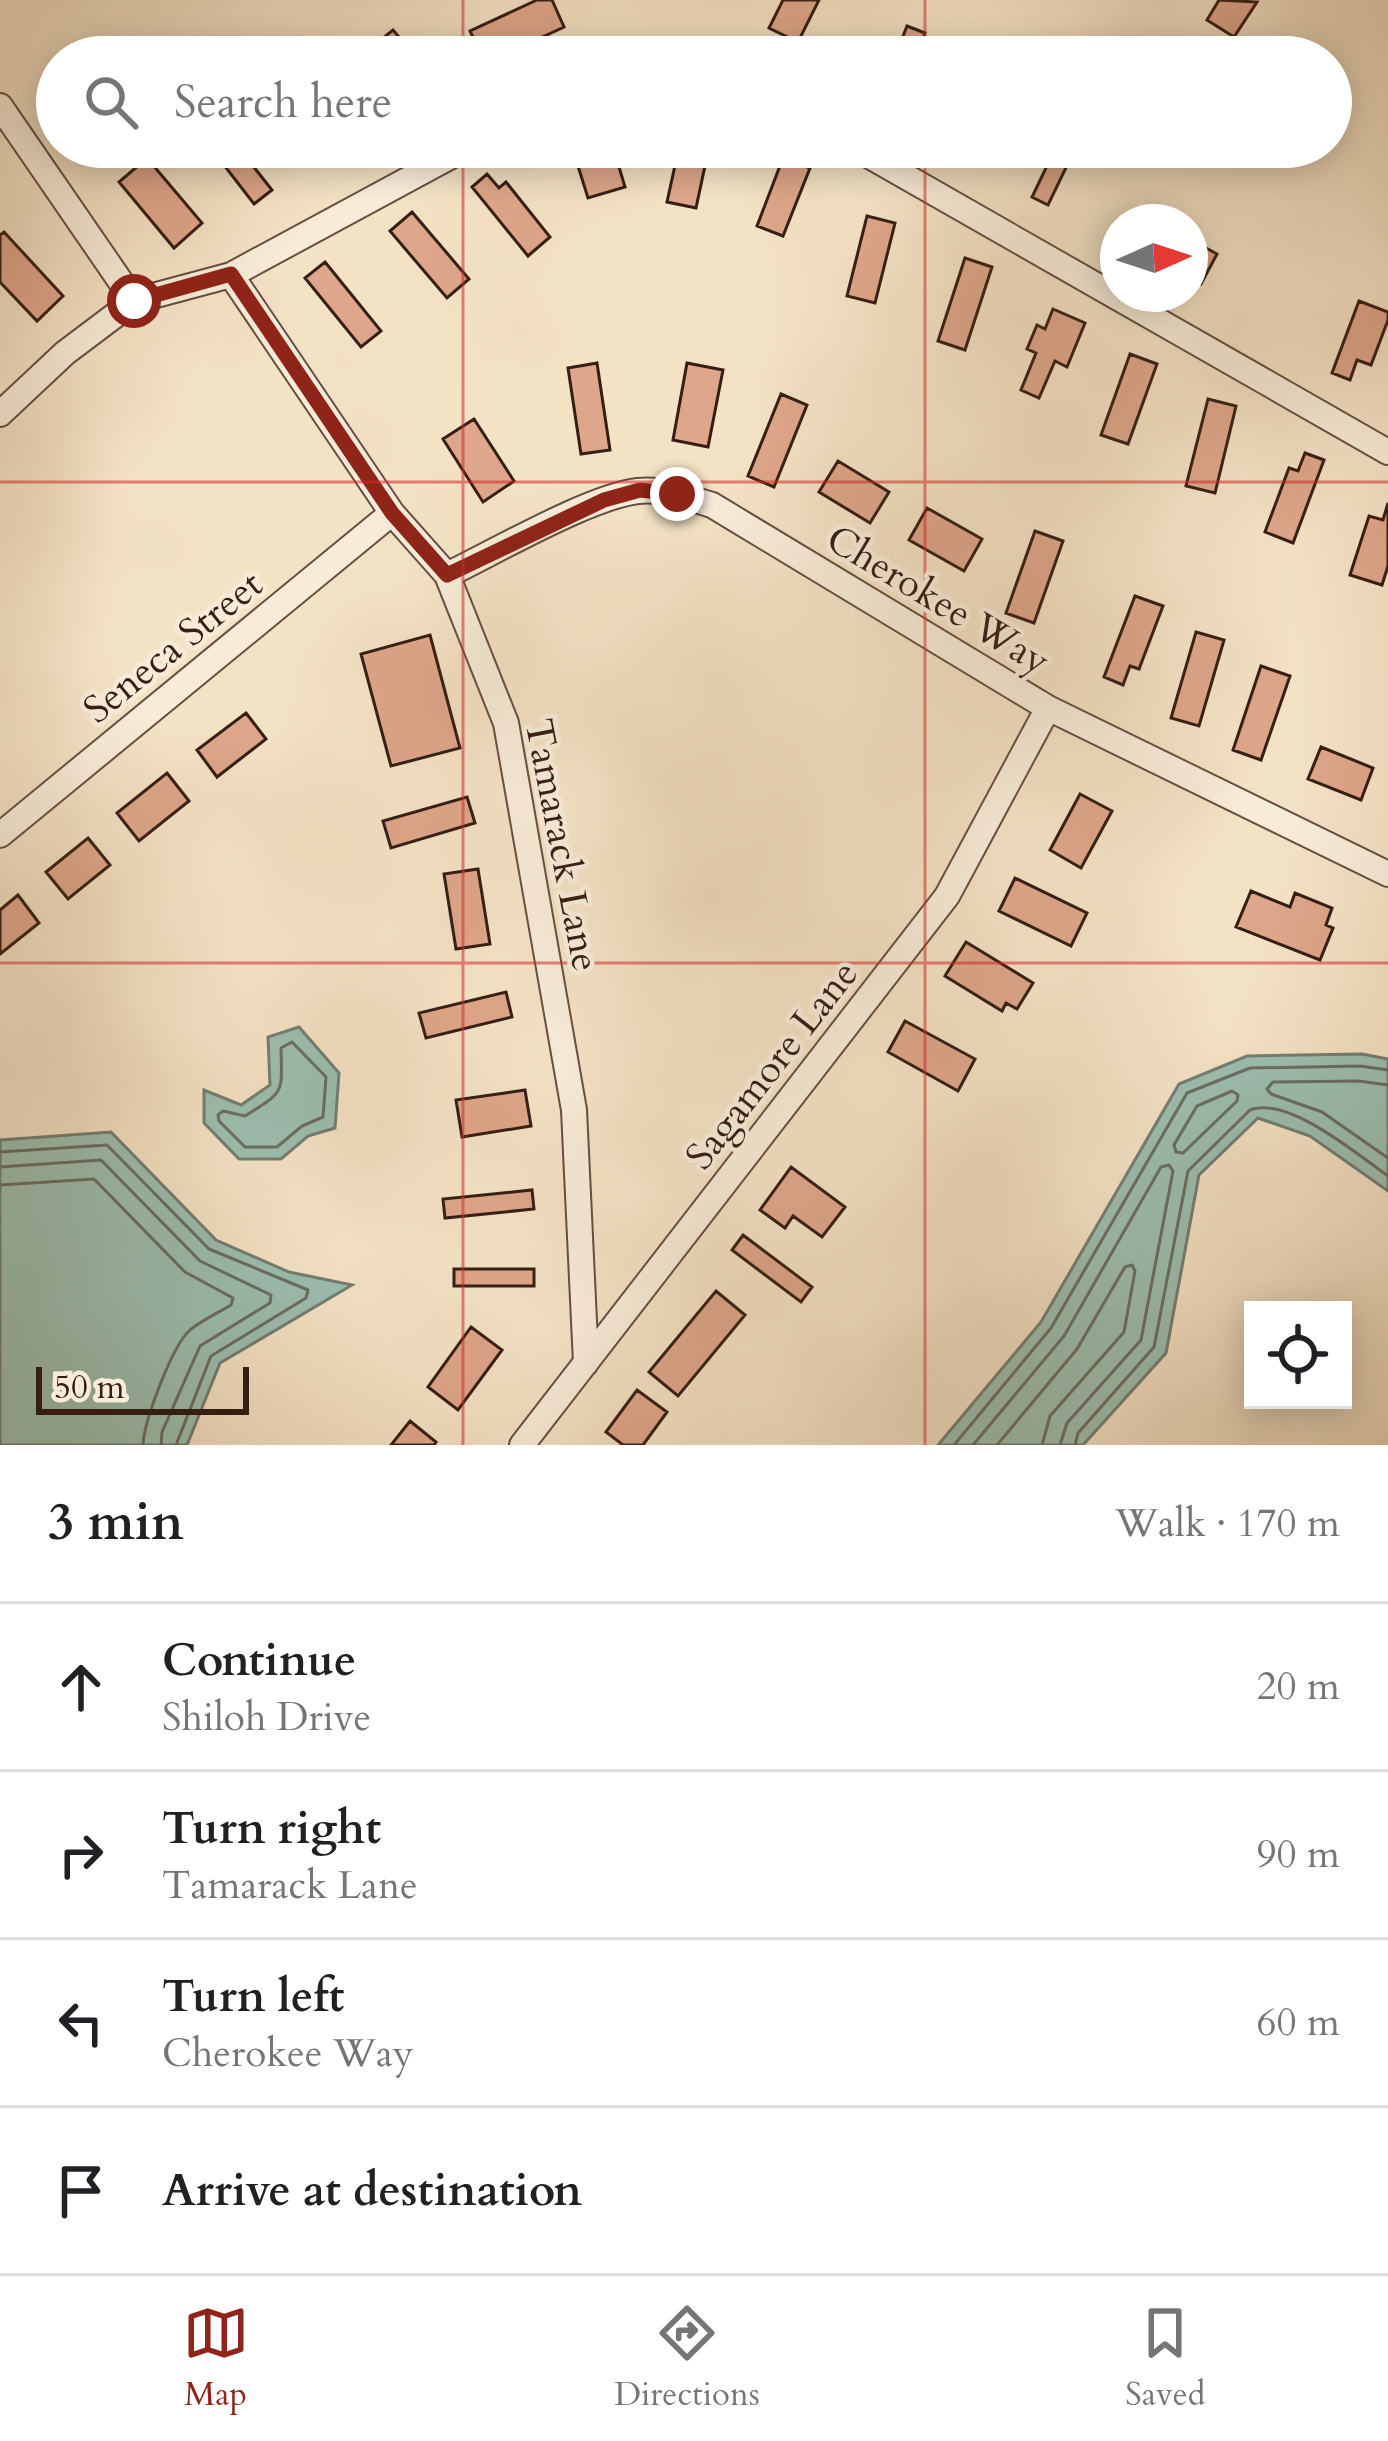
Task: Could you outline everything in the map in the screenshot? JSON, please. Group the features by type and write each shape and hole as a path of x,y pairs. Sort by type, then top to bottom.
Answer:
{"street":[{"path":"0,106 36,158"},
{"path":"43,168 134,301"},
{"path":"0,414 65,353 134,301 231,274 429,168"},
{"path":"891,168 1388,452"},
{"name":"Tamarack Lane","path":"231,274 392,513 447,575 506,723 574,1110 586,1363"},
{"name":"Cherokee Way","path":"447,575 604,500 640,490 677,494 712,505 1048,708 1388,874"},
{"name":"Seneca Street","path":"0,836 392,513"},
{"name":"Sagamore Lane","path":"522,1445 946,896 1048,708"}],"water":[{"path":"299,1027 339,1073 335,1128 308,1136 281,1159 239,1159 204,1123 204,1090 241,1105 270,1085 268,1037"},
{"path":"1362,1054 1388,1059 1388,1191 1310,1136 1258,1118 1199,1175 1166,1353 1083,1445 938,1445 1041,1322 1179,1084 1247,1056"},
{"path":"111,1132 216,1240 289,1272 352,1285 220,1363 187,1445 0,1445 0,1140"}],"building":[{"path":"537,0 552,0 564,27 544,36 472,36 470,31"},
{"path":"783,0 819,0 801,36 786,36 769,28"},
{"path":"1219,0 1257,2 1235,36 1207,20"},
{"path":"907,26 925,33 924,36 903,36"},
{"path":"135,168 155,168 202,223 174,248 119,182"},
{"path":"226,168 255,168 272,190 254,204"},
{"path":"579,168 619,168 625,187 588,198"},
{"path":"674,168 705,168 696,208 667,202"},
{"path":"779,168 810,168 783,236 757,226"},
{"path":"1046,168 1066,168 1048,205 1032,197"},
{"path":"487,174 499,188 506,182 550,237 528,256 472,187"},
{"path":"412,212 469,279 447,298 390,231"},
{"path":"867,216 895,223 875,303 847,296"},
{"path":"4,232 63,296 37,321 0,282 0,235"},
{"path":"1208,249 1217,254 1208,271"},
{"path":"965,258 992,267 965,350 938,341"},
{"path":"325,262 381,331 361,347 305,278"},
{"path":"1359,301 1388,312 1388,320 1371,365 1357,360 1350,380 1332,373"},
{"path":"1053,309 1085,323 1067,367 1055,361 1039,398 1021,390 1036,353 1027,349 1037,325 1045,329"},
{"path":"1130,354 1157,364 1128,444 1101,435"},
{"path":"597,363 610,450 581,454 568,368"},
{"path":"687,363 723,370 708,447 673,440"},
{"path":"781,394 807,405 774,487 748,476"},
{"path":"1208,399 1236,406 1215,493 1186,486"},
{"path":"474,419 514,481 483,502 443,439"},
{"path":"1305,453 1324,460 1293,543 1265,532 1289,468 1298,471"},
{"path":"838,461 889,492 870,523 819,492"},
{"path":"1388,503 1388,566 1382,585 1350,575 1369,516 1383,520"},
{"path":"927,508 982,539 964,571 909,540"},
{"path":"1035,531 1063,541 1034,623 1006,613"},
{"path":"1135,596 1163,606 1139,669 1130,666 1123,685 1104,677"},
{"path":"1196,632 1224,640 1199,726 1171,718"},
{"path":"430,635 460,748 391,766 361,654"},
{"path":"1261,666 1290,676 1261,760 1233,750"},
{"path":"246,713 266,739 217,777 197,750"},
{"path":"1321,747 1373,768 1361,800 1308,779"},
{"path":"167,773 189,801 139,841 117,813"},
{"path":"1080,794 1112,811 1081,868 1050,850"},
{"path":"467,797 475,823 391,848 383,821"},
{"path":"88,838 110,865 68,899 46,872"},
{"path":"478,869 490,944 456,949 444,874"},
{"path":"1015,878 1087,913 1071,946 999,911"},
{"path":"1251,891 1290,907 1295,893 1332,908 1326,925 1333,928 1320,960 1236,927"},
{"path":"18,895 39,923 0,954 0,910"},
{"path":"966,942 1033,983 1017,1009 1006,1003 1002,1011 945,976"},
{"path":"506,992 512,1017 426,1038 419,1013"},
{"path":"905,1021 975,1059 958,1091 888,1052"},
{"path":"525,1090 531,1126 462,1137 456,1100"},
{"path":"791,1167 845,1207 822,1237 793,1216 785,1228 760,1210"},
{"path":"532,1190 534,1209 445,1218 443,1199"},
{"path":"743,1235 812,1287 801,1302 732,1250"},
{"path":"454,1269 534,1269 534,1286 454,1286"},
{"path":"716,1291 745,1315 678,1396 649,1372"},
{"path":"471,1327 502,1350 458,1410 428,1387"},
{"path":"637,1390 667,1412 643,1445 623,1445 606,1432"},
{"path":"410,1421 436,1442 434,1445 391,1445"}],"route":[{"path":"134,301 231,274 392,513 447,575 604,500 640,490 677,494"}]}
